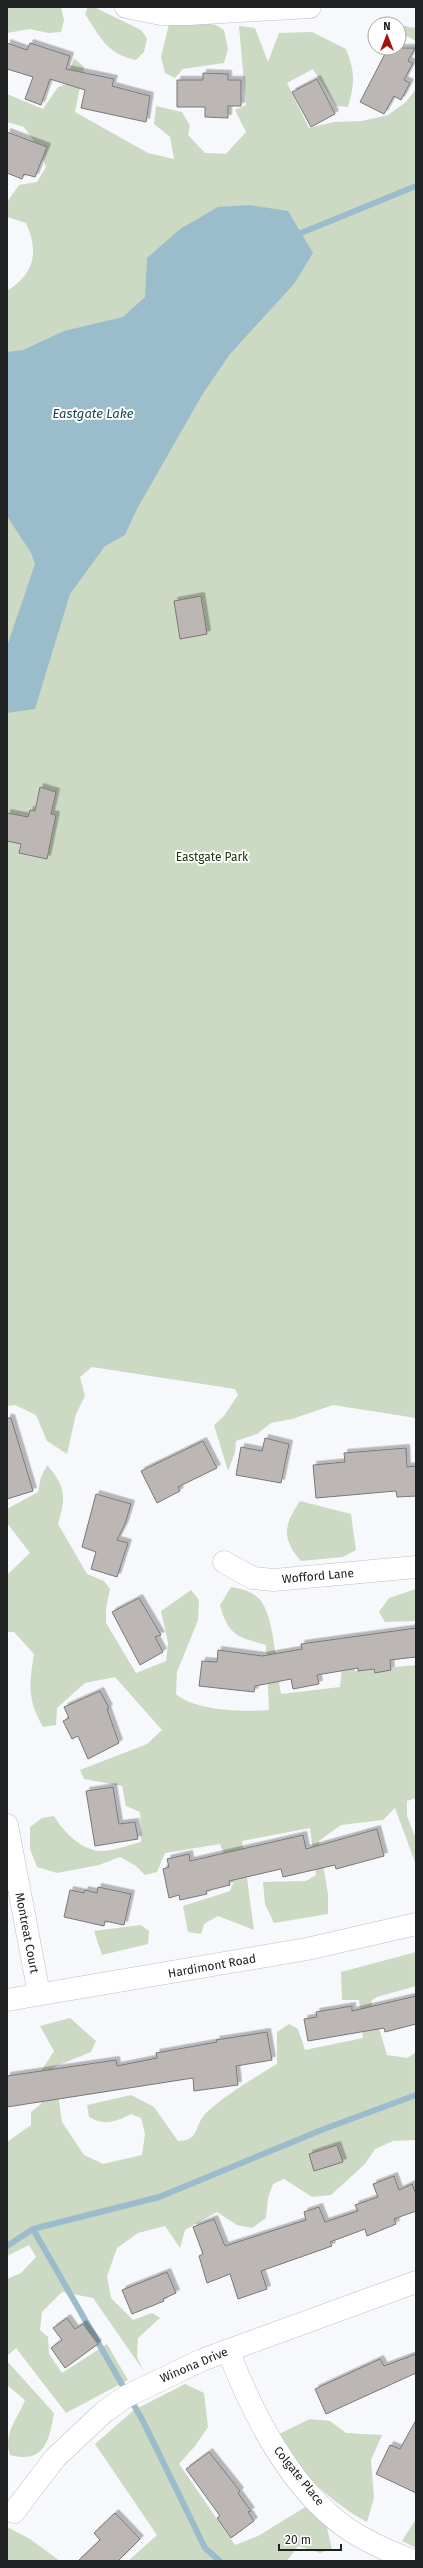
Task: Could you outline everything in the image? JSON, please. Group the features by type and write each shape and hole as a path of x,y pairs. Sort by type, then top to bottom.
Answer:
{"street":[{"path":"126,7 162,14 188,14 310,7"},
{"name":"Wofford Lane","path":"224,1562 253,1578 274,1580 416,1567"},
{"name":"Montreat Court","path":"7,1825 39,1994"},
{"name":"Hardimont Road","path":"7,2000 307,1949 394,1931 416,1924"},
{"name":"Winona Drive","path":"14,2512 55,2458 104,2412 125,2397 151,2383 228,2350 416,2282"},
{"name":"Colgate Place","path":"228,2350 256,2417 300,2482 328,2512 347,2528 368,2541 414,2561"}],"green space":[{"path":"7,7 61,7 64,20 61,32 48,33 30,29 7,33"},
{"path":"88,7 94,7 141,30 147,38 144,52 136,60 118,54 111,49 100,37 85,14"},
{"path":"198,22 216,25 224,30 228,49 224,63 183,69 175,78 165,73 161,57 169,24"},
{"name":"Eastgate Park","path":"239,26 255,28 268,62 279,33 312,32 346,49 351,64 353,78 352,91 348,107 336,106 313,69 287,83 309,128 334,122 362,121 388,115 406,102 416,89 416,1418 333,1405 292,1419 271,1423 257,1434 236,1441 235,1452 228,1471 214,1425 224,1416 238,1395 235,1389 92,1367 80,1377 85,1396 76,1414 67,1454 47,1441 36,1415 15,1405 7,1406 7,291 24,277 32,261 33,253 30,234 26,223 7,217 7,202 19,185 37,182 46,167 40,150 24,127 7,122 7,94 43,109 58,87 65,85 74,58 84,67 75,112 148,153 174,159 170,137 154,124 156,106 182,112 190,126 188,135 205,153 226,154 246,132 235,110 246,105"},
{"path":"407,26 416,28 416,41 407,36"},
{"path":"47,1465 58,1480 63,1493 58,1524 87,1574 104,1581 110,1589 106,1608 106,1623 136,1673 166,1661 168,1643 161,1611 191,1590 199,1600 198,1620 177,1672 176,1694 184,1700 207,1707 220,1709 247,1711 269,1710 266,1645 241,1637 230,1629 226,1623 220,1605 231,1587 245,1590 253,1594 260,1600 267,1612 275,1647 281,1694 340,1687 345,1638 350,1640 355,1671 416,1665 416,1798 407,1801 407,1816 416,1839 416,1865 395,1808 383,1820 341,1825 319,1841 328,1894 328,1914 274,1923 265,1904 263,1882 306,1881 316,1875 310,1828 242,1841 254,1930 218,1916 204,1924 201,1934 188,1932 183,1906 230,1891 234,1881 220,1844 165,1853 157,1872 145,1875 136,1866 120,1857 99,1865 57,1873 37,1867 30,1849 30,1827 42,1818 54,1816 67,1833 79,1843 92,1850 109,1850 141,1842 140,1812 126,1806 122,1786 84,1779 80,1770 147,1744 162,1730 115,1677 85,1683 57,1708 56,1725 43,1727 34,1708 30,1684 34,1654 14,1632 7,1632 7,1575 30,1553 7,1523 7,1509 38,1492 41,1477"},
{"path":"300,1501 351,1514 356,1550 343,1557 301,1561 290,1545 287,1531 291,1517"},
{"path":"416,1589 416,1621 385,1622 379,1612 389,1598"},
{"path":"141,1925 149,1931 148,1944 102,1955 94,1931"},
{"path":"416,1952 416,1986 377,1997 371,2001 387,2055 407,2058 416,2052 416,2140 393,2141 375,2149 365,2164 331,2195 312,2197 284,2179 273,2184 268,2198 266,2218 252,2228 237,2225 217,2212 185,2230 180,2248 165,2226 138,2233 117,2248 107,2276 111,2298 133,2320 152,2313 160,2318 138,2338 137,2357 143,2370 93,2298 62,2292 42,2312 40,2330 48,2337 49,2354 62,2373 107,2344 128,2380 66,2413 16,2348 7,2356 7,2279 21,2273 36,2257 29,2245 7,2256 7,2142 31,2125 31,2112 41,2104 40,2073 54,2051 40,2026 70,2018 96,2041 91,2052 54,2067 62,2122 84,2155 103,2164 142,2155 145,2134 141,2118 131,2114 110,2122 94,2120 89,2117 87,2105 131,2095 154,2107 178,2141 190,2138 196,2132 202,2118 214,2106 240,2087 277,2064 277,2032 289,2024 298,2029 305,2050 363,2038 359,2000 342,2000 341,1972"},
{"path":"7,2361 54,2413 47,2441 38,2453 31,2456 21,2457 10,2455 8,2440 12,2427 25,2400 7,2385"},
{"path":"185,2384 204,2393 208,2427 195,2446 179,2464 235,2545 258,2536 307,2506 326,2524 332,2549 320,2553 298,2546 287,2561 128,2561 157,2535 95,2444 134,2410"},
{"path":"310,2419 330,2421 346,2433 382,2435 371,2460 374,2498 367,2522 329,2496 304,2472 285,2447 279,2434"},
{"path":"416,2519 416,2548 402,2541"},
{"path":"7,2527 30,2539 60,2561 7,2561"}],"water":[{"name":"Eastgate Lake","path":"249,205 288,211 313,253 294,284 230,354 202,395 137,509 125,535 105,546 70,594 35,709 7,713 7,646 35,564 31,553 7,516 7,352 23,350 64,331 123,317 145,297 147,258 180,229 218,207"}],"building":[{"path":"7,43 27,50 30,43 70,56 66,69 114,79 112,86 150,96 146,122 81,108 85,90 50,79 41,105 25,99 33,77 7,69"},
{"path":"407,48 415,48 408,61 413,63 404,80 410,83 401,100 394,96 384,114 360,102 384,56 407,56"},
{"path":"203,73 228,74 228,80 241,80 241,106 228,106 228,118 205,117 205,107 177,107 177,80 203,80"},
{"path":"317,79 335,114 311,127 292,92"},
{"path":"7,132 47,147 35,177 24,174 22,179 7,173"},
{"path":"201,596 207,634 180,639 174,601"},
{"path":"40,787 56,792 51,814 56,815 47,859 19,853 21,844 7,841 7,813 28,817 30,810 35,811"},
{"path":"7,1418 11,1418 33,1491 7,1499"},
{"path":"265,1438 289,1444 281,1483 236,1475 241,1447 262,1451"},
{"path":"203,1441 217,1468 178,1487 180,1491 157,1503 141,1471"},
{"path":"406,1448 407,1467 416,1466 416,1496 397,1497 396,1491 316,1498 313,1465 345,1462 344,1453"},
{"path":"96,1494 131,1504 125,1524 117,1540 128,1543 117,1577 91,1569 96,1552 82,1547"},
{"path":"139,1598 161,1635 155,1637 163,1652 140,1665 112,1612"},
{"path":"416,1628 416,1657 390,1660 391,1670 375,1673 374,1669 358,1671 358,1668 317,1675 319,1684 293,1689 291,1679 255,1686 254,1692 199,1686 202,1661 217,1662 218,1650 262,1656 302,1649 301,1644"},
{"path":"100,1691 109,1708 107,1709 119,1743 88,1759 78,1736 72,1739 63,1721 69,1718 64,1707"},
{"path":"113,1787 119,1824 135,1822 138,1839 95,1846 86,1791"},
{"path":"377,1829 384,1856 336,1869 335,1865 283,1877 281,1869 229,1881 230,1885 206,1891 207,1894 180,1900 179,1895 169,1898 163,1869 169,1867 167,1859 189,1854 190,1861 303,1835 306,1849"},
{"path":"98,1887 131,1894 124,1925 105,1921 104,1926 64,1917 70,1890 84,1893 85,1890 97,1893"},
{"path":"416,1996 416,2024 385,2032 384,2028 308,2041 304,2019 317,2017 316,2012 352,2006 352,2011"},
{"path":"267,2032 272,2060 236,2066 238,2085 194,2091 193,2078 7,2107 7,2076 116,2060 117,2066 157,2058 156,2053 217,2042 216,2040"},
{"path":"337,2145 343,2162 314,2171 309,2154"},
{"path":"394,2176 399,2190 412,2184 416,2194 416,2211 394,2219 396,2224 367,2236 365,2229 330,2242 332,2246 261,2271 267,2289 238,2299 230,2274 207,2283 199,2256 203,2254 193,2227 214,2219 225,2246 306,2220 304,2212 319,2207 325,2222 358,2211 355,2205 378,2197 373,2184"},
{"path":"167,2272 176,2293 163,2299 164,2301 132,2314 122,2290"},
{"path":"67,2318 75,2329 83,2324 98,2344 65,2368 51,2348 62,2340 53,2328"},
{"path":"416,2354 416,2373 326,2414 315,2389 380,2359 384,2366"},
{"path":"416,2420 416,2493 376,2474 390,2445 400,2449"},
{"path":"209,2452 240,2491 238,2493 251,2511 248,2512 254,2521 231,2538 217,2518 220,2516 186,2469"},
{"path":"115,2513 140,2539 118,2561 78,2561 100,2540 94,2533"}],"waterway":[{"path":"301,233 416,186"},
{"path":"7,2246 33,2229 159,2197 324,2129 416,2095"},
{"path":"33,2229 143,2421 205,2548 220,2561"}]}
